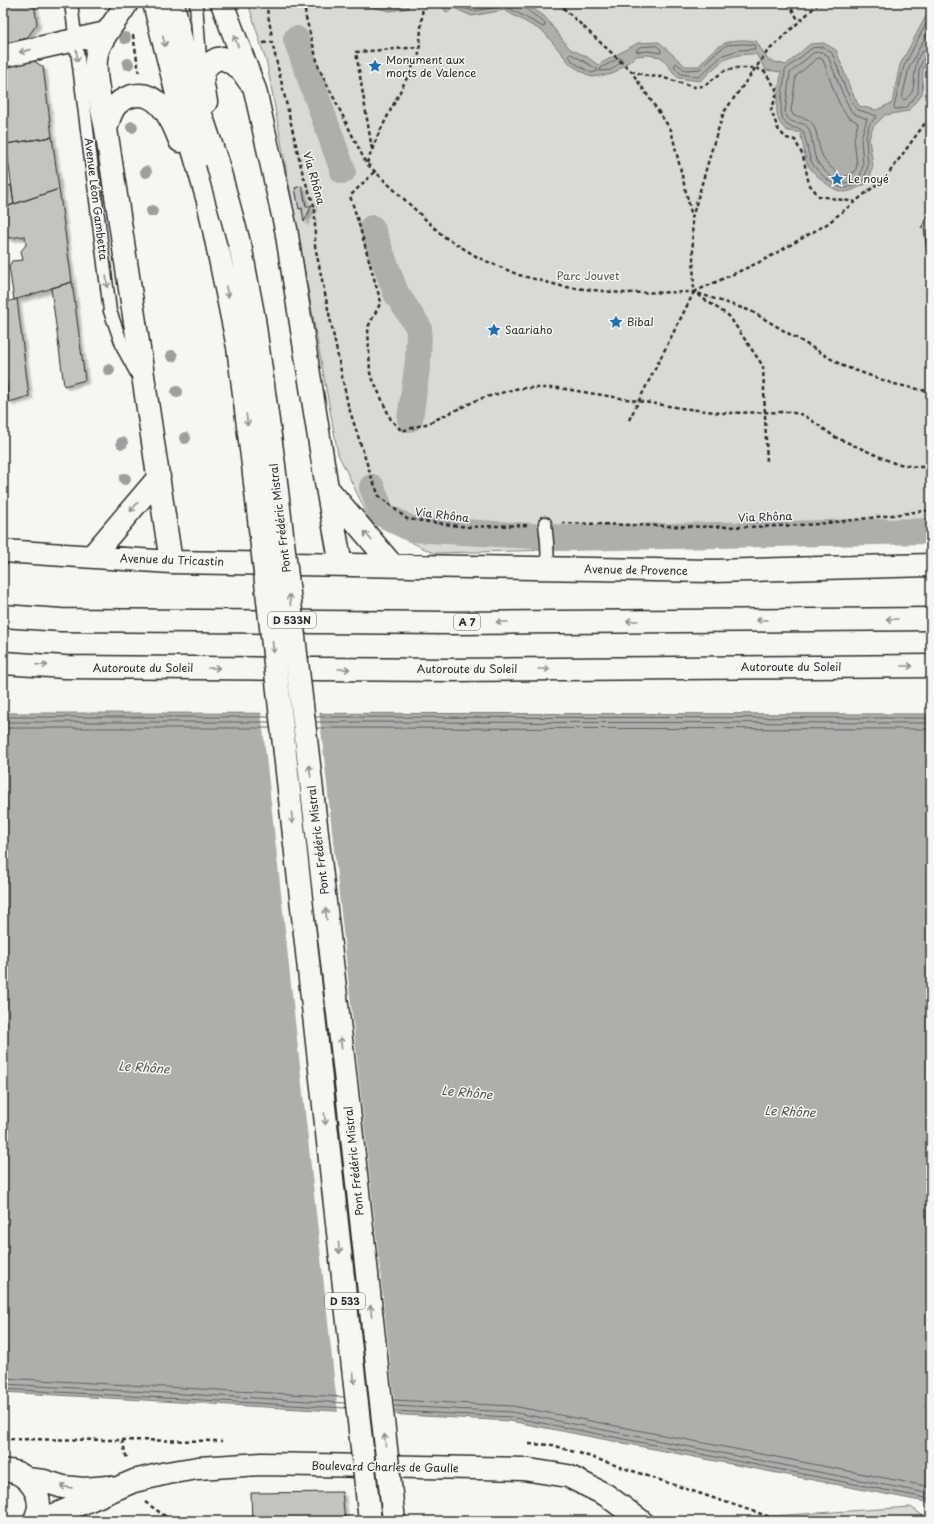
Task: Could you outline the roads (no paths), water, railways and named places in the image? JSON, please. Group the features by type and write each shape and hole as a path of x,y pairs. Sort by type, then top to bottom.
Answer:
{"main road":[{"path":"127,3 119,17 106,33 98,49 95,69 106,129 171,562"},
{"path":"154,3 177,94 208,200 219,254"},
{"path":"173,3 191,85 217,162"},
{"path":"222,3 255,90 286,229 327,488 341,565"},
{"path":"3,56 106,33"},
{"path":"217,162 202,80 205,69 210,63 222,58 240,68 255,90"},
{"path":"106,129 114,108 125,98 136,95 152,98 166,112 178,136 219,254"},
{"name":"Pont Frédéric Mistral","path":"217,162 241,250 255,327 274,465 346,1082 394,1521"},
{"name":"Pont Frédéric Mistral","path":"219,254 238,347 253,465 370,1521"},
{"path":"92,556 159,477"},
{"path":"327,488 393,566"},
{"name":"Avenue du Tricastin","path":"3,551 171,562 341,565"},
{"name":"Avenue de Provence","path":"341,565 713,571 931,565"},
{"name":"A 7","path":"3,616 61,620 445,623 931,619"},
{"name":"Autoroute du Soleil","path":"3,662 65,667 441,670 931,666"},
{"name":"Boulevard Charles de Gaulle","path":"36,1521 57,1514 119,1486 134,1481 167,1473 198,1468 262,1464 523,1470 568,1476 606,1495 641,1521"},
{"name":"Boulevard Charles de Gaulle","path":"3,1471 17,1473 27,1478 44,1481 63,1487 84,1489 119,1486"},
{"path":"27,1478 36,1491 38,1498 39,1506 36,1521"}],"lane":[{"name":"Avenue Léon Gambetta","path":"71,3 110,311 124,350 145,388"},
{"path":"196,3 202,80"},
{"path":"545,523 548,542 548,568"}],"water":[{"path":"331,3 405,3 409,8 390,11 359,4 333,8"},
{"path":"445,3 480,5 484,3 525,3 544,16 570,49 586,56 598,65 638,43 659,42 685,66 699,66 718,47 730,41 746,40 756,41 768,60 786,65 810,44 824,43 836,50 850,88 859,106 876,110 892,103 900,65 926,16 931,18 931,53 923,70 922,94 908,111 885,115 873,127 869,139 873,166 868,183 854,190 845,192 829,186 809,167 800,132 788,131 780,124 777,102 781,72 766,70 756,54 745,54 724,60 700,81 678,78 661,57 648,55 636,56 613,74 591,77 571,65 544,32 504,10 472,16 454,8 447,13 441,5"},
{"name":"Le Rhône","path":"3,713 931,714 931,1503 510,1421 3,1392"}],"waterway":[{"path":"296,39 343,171"},
{"path":"372,228 396,293 419,328 418,361 410,419"},
{"path":"372,487 382,514 411,529 566,538 931,531"}],"place":[{"name":"Monument aux morts de Valence","path":"375,66"},
{"name":"Le noyé","path":"837,179"},
{"name":"Bibal","path":"616,322"},
{"name":"Saariaho","path":"494,330"}],"park label":[{"name":"Parc Jouvet","path":"588,276"}]}
